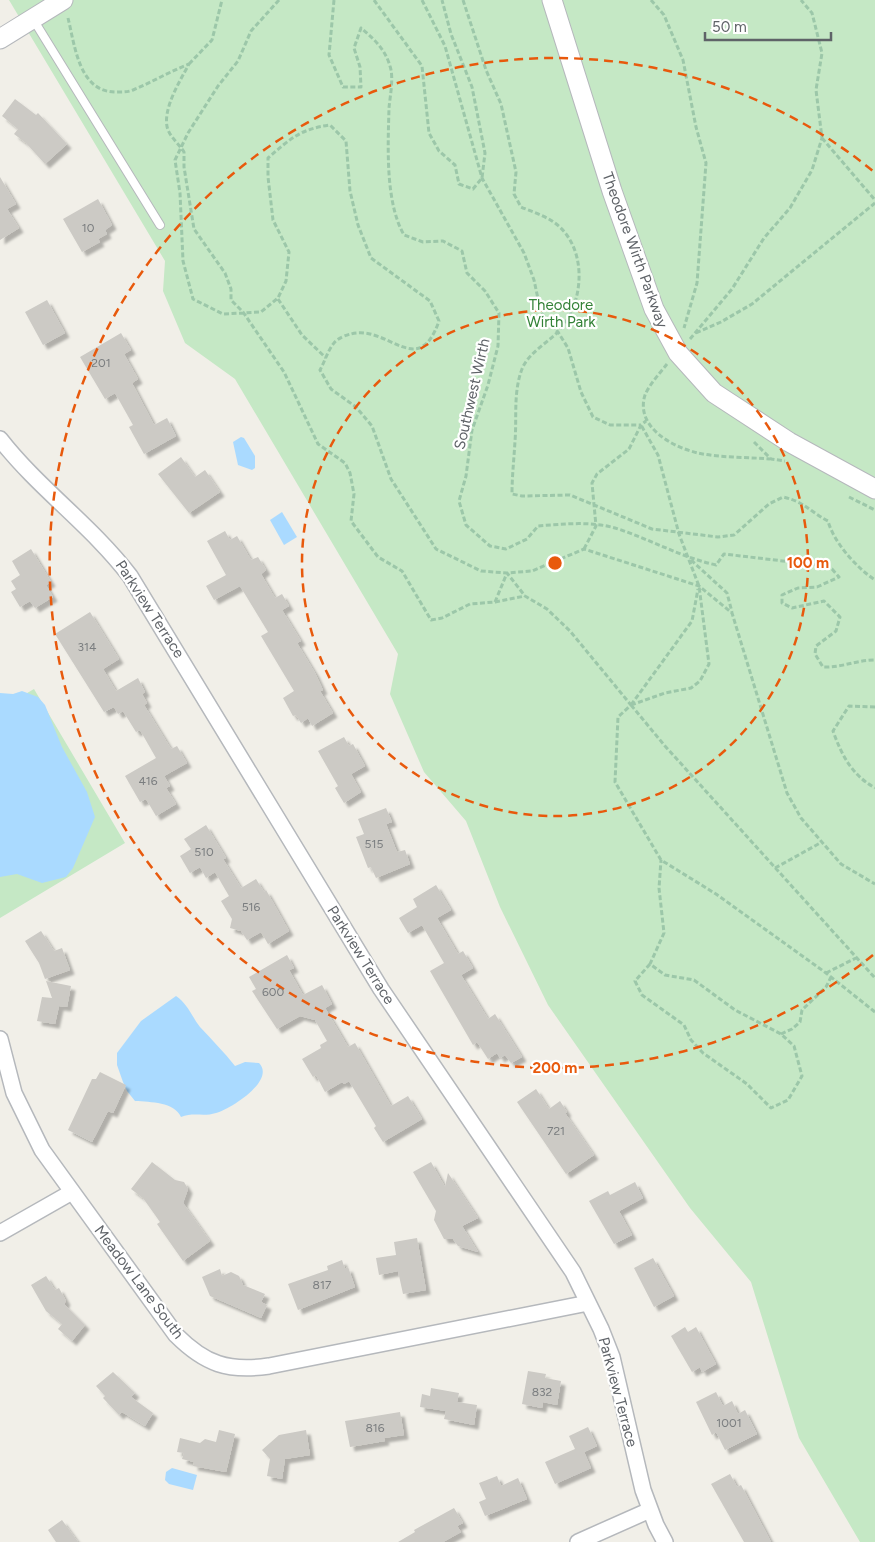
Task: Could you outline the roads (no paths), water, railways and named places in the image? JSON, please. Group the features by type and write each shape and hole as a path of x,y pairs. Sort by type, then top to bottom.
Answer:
{"street":[{"path":"0,39 63,0"},
{"name":"Theodore Wirth Parkway","path":"552,0 612,191 654,309 678,353 714,393 789,442 875,490"},
{"name":"Parkview Terrace","path":"0,439 18,460 112,552 130,576 381,989 573,1272 612,1358 636,1462 650,1510 665,1542"},
{"name":"Meadow Lane South","path":"0,1039 14,1093 22,1113 42,1150 176,1335 198,1355 216,1364 232,1368 268,1366 588,1303"},
{"path":"0,1233 72,1192"},
{"path":"578,1542 650,1510"}],"lane":[{"path":"32,19 160,225"}],"water":[{"path":"241,437 244,438 255,456 255,468 252,470 238,465 233,442"},
{"path":"282,512 297,537 284,545 270,520"},
{"path":"22,691 38,697 45,705 62,747 87,792 95,817 73,868 66,877 42,883 17,874 0,877 0,693 13,694"},
{"path":"176,996 187,1007 200,1027 235,1066 245,1062 259,1063 263,1070 262,1077 250,1093 231,1106 216,1113 181,1117 178,1112 168,1106 135,1101 127,1091 117,1065 117,1053 141,1021"},
{"path":"172,1468 197,1475 193,1490 169,1484 165,1480 166,1472"}],"park label":[{"name":"Theodore Wirth Park","path":"561,314"}]}
